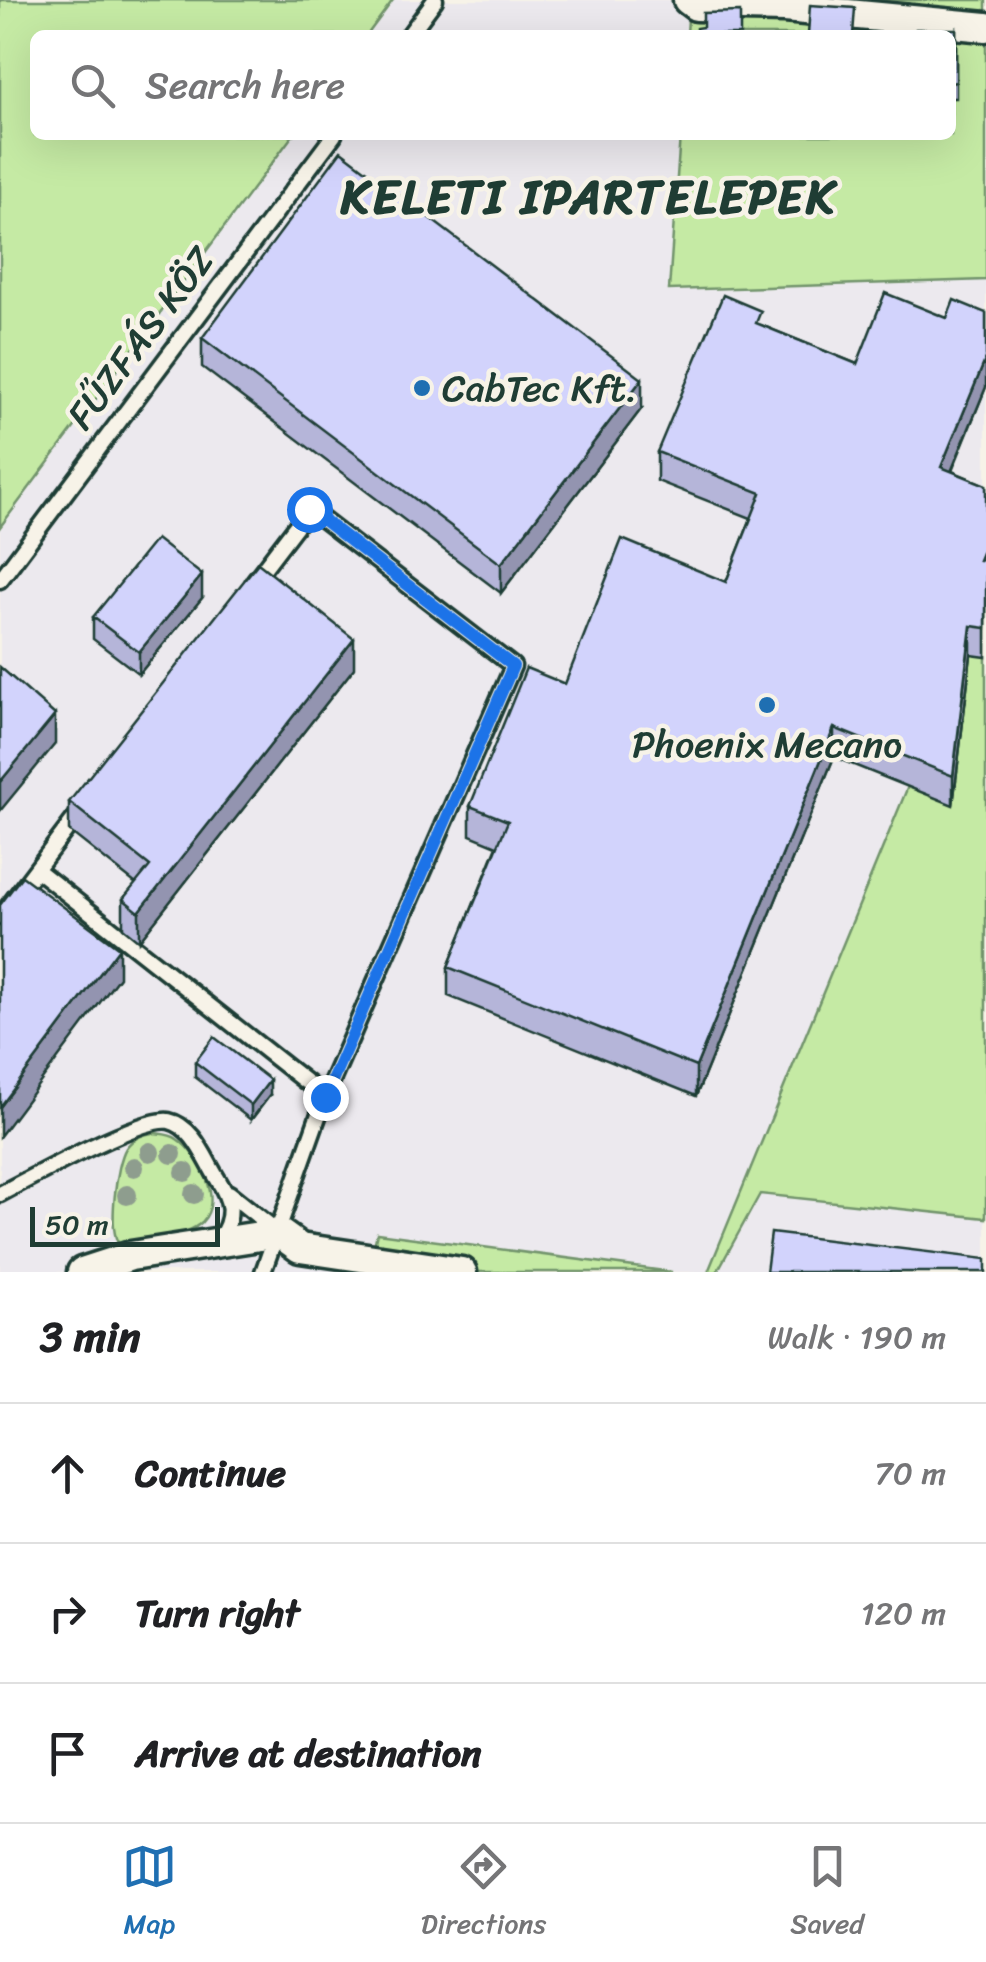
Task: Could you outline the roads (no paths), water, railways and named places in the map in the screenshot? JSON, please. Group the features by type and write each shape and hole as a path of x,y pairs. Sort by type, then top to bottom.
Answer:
{"street":[{"path":"688,0 696,6 784,8 986,27"},
{"path":"82,1272 131,1256 279,1234 300,1248 462,1272"}],"lane":[{"path":"413,30 436,0"},
{"name":"FŰZFÁS KÖZ","path":"0,580 330,140"},
{"path":"250,588 309,509 513,666 325,1097 263,1272"},
{"path":"0,917 84,807"},
{"path":"36,870 325,1097"},
{"path":"0,1194 140,1125 167,1120 188,1130 224,1189 232,1208 230,1224 219,1240"},
{"path":"224,1189 279,1234"}],"place":[{"name":"CabTec Kft.","path":"422,388"},
{"name":"Phoenix Mecano","path":"767,705"}],"district":[{"name":"KELETI IPARTELEPEK","path":"589,196"}]}
